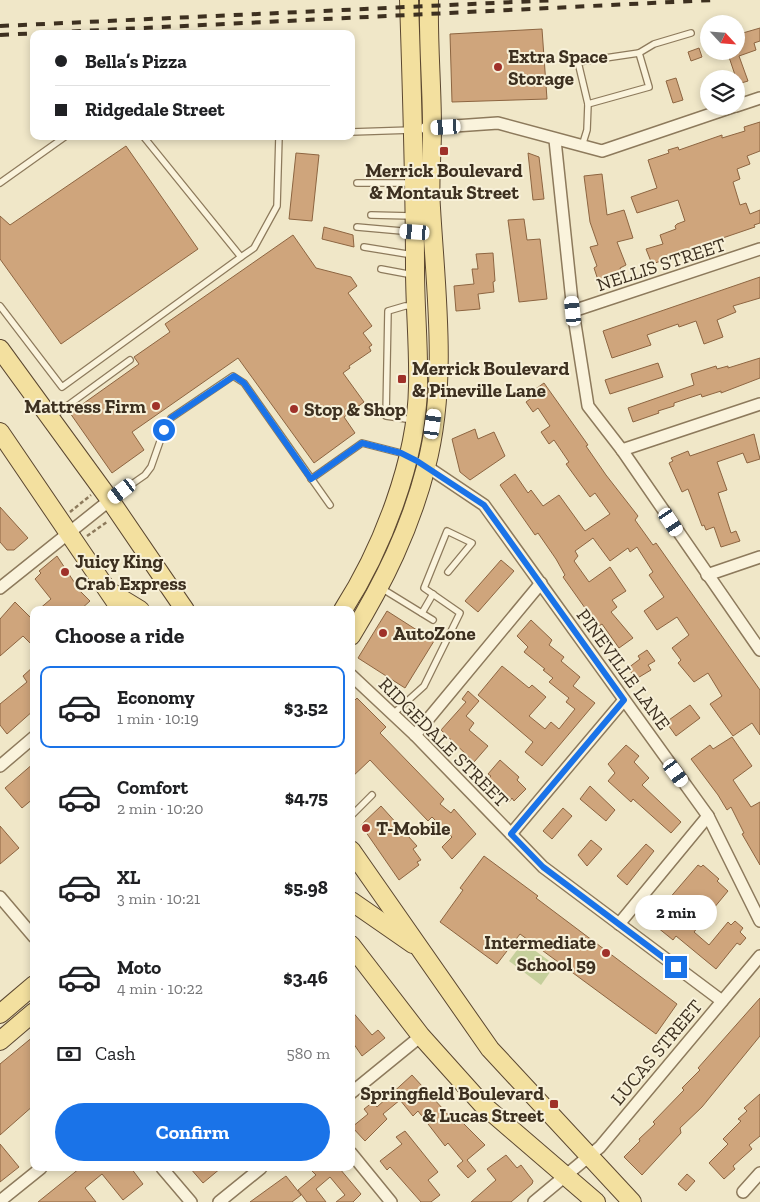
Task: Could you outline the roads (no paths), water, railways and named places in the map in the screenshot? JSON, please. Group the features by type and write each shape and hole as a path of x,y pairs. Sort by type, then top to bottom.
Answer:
{"main road":[{"path":"345,606 378,549 408,456 418,387 414,130 409,0"},
{"path":"355,630 381,588 396,556 426,466 435,410 440,349 431,204 432,128 429,0"},
{"path":"0,350 50,418 102,496 182,606"},
{"path":"0,432 118,606"},
{"path":"108,590 134,606"},
{"path":"355,856 490,1049 577,1166 596,1202"},
{"path":"355,905 421,950"},
{"path":"355,950 421,1036 482,1104 632,1202"},
{"path":"0,1014 27,990"},
{"path":"0,1041 30,1015"}],"street":[{"path":"745,103 760,98"},
{"path":"414,130 498,123 555,140 602,151 709,115"},
{"path":"555,140 573,311 588,406 622,450 760,650"},
{"name":"NELLIS STREET","path":"573,311 760,249"},
{"path":"622,450 760,404"},
{"name":"PINEVILLE LANE","path":"426,466 484,505 708,816 760,921"},
{"path":"0,588 68,532 102,496"},
{"path":"707,575 760,557"},
{"path":"415,735 541,583"},
{"name":"RIDGEDALE STREET","path":"355,679 415,735 543,867 722,1001"},
{"path":"511,834 624,700"},
{"path":"0,766 30,740"},
{"path":"619,924 708,816"},
{"path":"0,897 30,932"},
{"name":"LUCAS STREET","path":"534,1202 577,1166 760,956"},
{"path":"355,1090 421,1036"},
{"path":"355,1158 391,1202"},
{"path":"0,1202 37,1171"},
{"path":"165,1171 191,1202"},
{"path":"225,1200 258,1171"},
{"path":"743,1192 760,1172"}],"lane":[{"path":"582,146 587,130 588,104 578,62 639,52 654,44 691,33"},
{"path":"588,104 649,87 639,52"},
{"path":"355,132 414,130"},
{"path":"0,183 60,140"},
{"path":"145,140 241,257"},
{"path":"0,306 62,387 254,248 277,206 279,140"},
{"path":"357,183 414,183"},
{"path":"372,215 415,224"},
{"path":"357,227 415,224"},
{"path":"364,247 415,255"},
{"path":"381,269 415,275"},
{"path":"414,421 386,416 386,406 388,311 405,306 416,306"},
{"path":"50,418 130,360"},
{"path":"102,496 145,475 151,467 167,422 234,376 244,383 330,504"},
{"path":"311,479 362,443 408,456 426,466"},
{"path":"393,714 424,686 460,613 424,588 447,531 472,542 448,572"},
{"path":"381,588 433,620"},
{"path":"422,613 433,594"},
{"path":"355,812 372,795"}],"railway":[{"path":"0,26 557,0"},
{"path":"102,30 713,0"},
{"path":"0,35 30,34"}],"place":[{"name":"Extra Space Storage","path":"498,67"},
{"name":"Merrick Boulevard & Montauk Street","path":"444,151"},
{"name":"Merrick Boulevard & Pineville Lane","path":"402,379"},
{"name":"Mattress Firm","path":"156,406"},
{"name":"Stop & Shop","path":"294,409"},
{"name":"Juicy King Crab Express","path":"65,572"},
{"name":"AutoZone","path":"383,633"},
{"name":"T-Mobile","path":"366,828"},
{"name":"Intermediate School 59","path":"606,953"},
{"name":"Springfield Boulevard & Lucas Street","path":"554,1104"}]}
